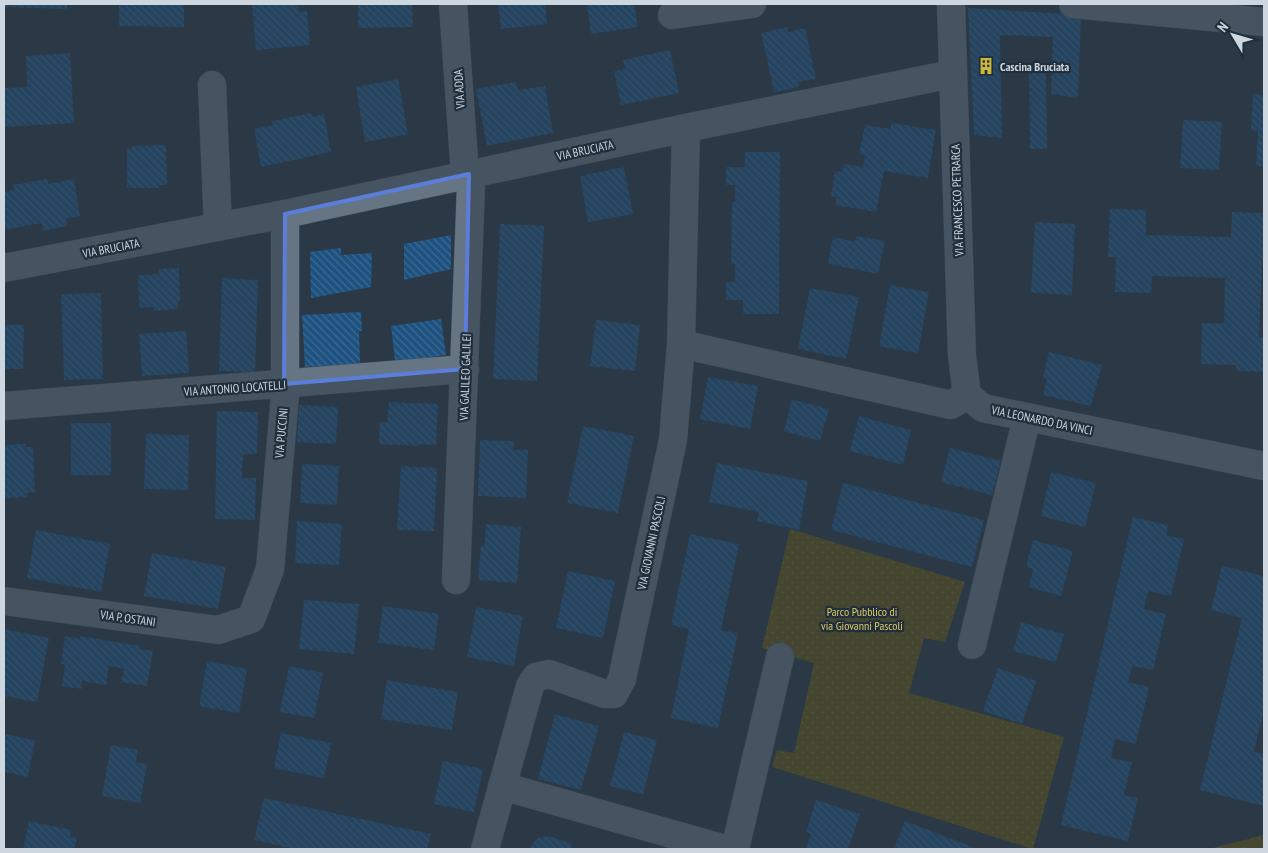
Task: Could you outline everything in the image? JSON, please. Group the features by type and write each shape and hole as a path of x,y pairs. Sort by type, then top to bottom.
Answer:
{"street":[{"name":"VIA ADDA","path":"453,4 467,175"},
{"path":"672,15 752,4"},
{"name":"VIA FRANCESCO PETRARCA","path":"950,4 962,356 967,395"},
{"path":"1073,4 1264,22"},
{"name":"VIA BRUCIATA","path":"4,268 285,214 686,128 952,74"},
{"path":"212,85 218,227"},
{"name":"VIA GIOVANNI PASCOLI","path":"485,849 530,686 536,677 549,674 605,694 614,694 622,679 673,440 681,344 686,128"},
{"name":"VIA GALILEO GALILEI","path":"456,580 472,187 467,175"},
{"name":"VIA PUCCINI","path":"251,619 270,568 284,384 285,214"},
{"path":"681,344 951,406 967,395"},
{"name":"VIA ANTONIO LOCATELLI","path":"4,406 465,369"},
{"name":"VIA LEONARDO DA VINCI","path":"967,395 983,408 1264,466"},
{"path":"972,645 1027,417"},
{"name":"VIA P. OSTANI","path":"4,601 218,630 251,619"},
{"path":"735,849 780,657"},
{"path":"502,786 725,849"}],"highlighted area":[{"path":"469,174 465,369 284,384 285,214"}],"green space":[{"name":"Parco Pubblico di via Giovanni Pascoli","path":"790,529 965,582 945,642 924,638 909,693 1064,737 1033,849 772,767 777,750 794,753 814,663 762,648"},
{"path":"1264,835 1264,849 1209,849"}],"building":[{"path":"4,4 67,4 67,9 4,7"},
{"path":"119,4 184,4 184,27 119,26"},
{"path":"252,4 298,4 299,12 307,11 310,45 256,50"},
{"path":"358,4 412,4 413,27 358,28"},
{"path":"498,4 545,4 547,24 501,29"},
{"path":"587,4 634,4 638,27 591,34"},
{"name":"Cascina Bruciata","path":"968,8 1081,15 1078,98 1051,94 1053,37 1000,35 1002,138 974,135"},
{"path":"787,27 788,32 805,28 816,79 798,82 799,87 774,92 761,33"},
{"path":"670,50 679,93 621,105 614,71 625,69 623,60"},
{"path":"70,53 74,123 4,127 4,88 27,87 26,56"},
{"path":"1046,72 1047,149 1030,149 1029,73"},
{"path":"398,79 408,134 365,142 356,87"},
{"path":"516,82 518,90 545,86 553,133 487,146 476,89"},
{"path":"1253,94 1264,95 1264,166 1256,166 1258,131 1251,130"},
{"path":"311,113 312,117 324,114 331,152 261,167 254,129 273,125 272,121"},
{"path":"1183,120 1222,122 1219,170 1180,168"},
{"path":"892,123 936,130 928,178 884,171 876,212 835,205 837,197 831,196 835,171 842,172 844,164 863,167 865,155 859,154 865,125 890,129"},
{"path":"166,145 167,185 159,185 159,188 127,188 127,149 132,149 132,146"},
{"path":"745,152 780,152 779,314 743,314 743,300 726,300 726,282 735,282 735,264 731,264 732,202 735,202 735,185 726,185 726,167 745,167"},
{"path":"624,167 633,214 588,222 580,176"},
{"path":"47,179 48,184 74,179 80,216 66,219 67,226 43,231 42,223 4,230 4,192 14,190 13,185"},
{"path":"1110,209 1146,210 1146,235 1231,237 1232,212 1264,213 1264,262 1262,262 1259,338 1264,338 1264,372 1236,371 1236,365 1201,364 1202,323 1224,323 1225,278 1152,276 1151,293 1115,292 1116,257 1108,257"},
{"path":"1035,222 1075,224 1072,295 1031,293"},
{"path":"500,224 544,226 537,381 493,379"},
{"path":"451,235 451,269 404,280 404,244"},
{"path":"856,236 885,241 878,274 828,264 833,237 855,242"},
{"path":"341,248 341,255 372,253 371,287 311,298 310,252"},
{"path":"179,268 180,301 178,302 178,309 154,311 154,307 139,308 138,275 159,274 159,269"},
{"path":"222,278 258,280 255,372 219,371"},
{"path":"890,285 929,292 918,353 879,346"},
{"path":"810,288 859,297 846,359 798,349"},
{"path":"101,293 103,379 64,380 61,294"},
{"path":"361,312 362,331 359,331 360,364 305,367 302,315"},
{"path":"441,319 446,355 436,356 437,366 404,371 402,359 395,360 391,326"},
{"path":"596,320 640,325 635,371 590,366"},
{"path":"4,325 24,325 23,369 4,369"},
{"path":"186,331 189,373 142,376 139,334"},
{"path":"1049,352 1102,365 1091,406 1043,395 1047,379 1043,377"},
{"path":"708,377 758,386 750,429 700,419"},
{"path":"792,399 829,409 820,441 784,431"},
{"path":"389,402 438,404 436,445 379,444 380,422 387,423"},
{"path":"299,405 338,407 336,444 297,442"},
{"path":"217,411 258,412 257,454 243,454 242,478 256,478 255,520 215,519"},
{"path":"859,416 911,430 903,465 850,451"},
{"path":"71,423 111,423 111,475 71,475"},
{"path":"583,426 634,436 618,513 567,503"},
{"path":"146,434 189,435 188,490 144,489"},
{"path":"480,440 514,441 513,450 528,450 526,498 478,496"},
{"path":"25,444 25,447 33,447 35,492 27,493 27,497 4,498 4,445"},
{"path":"950,448 1001,461 992,495 941,482"},
{"path":"717,463 808,481 799,530 757,521 759,512 709,502"},
{"path":"302,464 339,466 337,505 300,503"},
{"path":"401,466 437,468 434,531 397,530"},
{"path":"1051,472 1096,483 1085,527 1041,516"},
{"path":"843,483 984,520 972,567 831,530"},
{"path":"1133,517 1168,525 1166,535 1184,539 1171,596 1148,591 1144,609 1166,614 1153,670 1132,666 1128,682 1149,687 1136,744 1115,739 1111,758 1132,762 1124,795 1138,798 1128,841 1061,825"},
{"path":"297,521 342,524 339,565 295,563"},
{"path":"486,524 521,527 517,583 478,580 481,546 484,546"},
{"path":"36,530 110,544 101,592 27,578"},
{"path":"690,534 739,544 721,630 738,633 718,728 671,718 689,629 671,625"},
{"path":"1033,540 1073,551 1061,596 1029,587 1033,569 1026,567"},
{"path":"152,553 226,567 218,609 144,596"},
{"path":"1222,566 1264,576 1264,709 1254,752 1264,754 1264,806 1200,790 1242,618 1211,610"},
{"path":"568,571 615,581 603,638 556,628"},
{"path":"304,600 359,604 354,654 299,649"},
{"path":"383,606 439,614 434,650 378,643"},
{"path":"476,607 523,616 514,666 467,657"},
{"path":"1021,622 1064,634 1056,662 1013,651"},
{"path":"4,629 49,638 37,702 4,696"},
{"path":"65,636 80,639 80,636 140,646 139,649 153,651 147,686 121,682 124,669 109,666 106,685 82,681 81,689 62,686 65,665 61,664"},
{"path":"207,661 247,669 239,713 199,706"},
{"path":"289,666 323,673 314,718 280,712"},
{"path":"998,668 1036,681 1022,724 983,711"},
{"path":"387,680 458,692 452,730 381,719"},
{"path":"555,714 599,726 581,790 538,779"},
{"path":"624,732 657,740 643,794 610,786"},
{"path":"281,733 331,743 324,778 274,768"},
{"path":"4,734 35,740 28,777 4,772"},
{"path":"111,745 138,750 136,762 147,764 140,803 102,796"},
{"path":"443,761 483,769 474,812 434,804"},
{"path":"264,798 431,834 427,849 295,849 254,840"},
{"path":"816,800 860,814 848,849 806,849 811,834 806,832"},
{"path":"29,821 71,830 70,837 77,838 74,849 23,849"},
{"path":"905,821 978,849 894,849"},
{"path":"549,836 572,844 571,849 529,849 537,838"}],"place":[{"name":"Cascina Bruciata","path":"986,66"}]}
